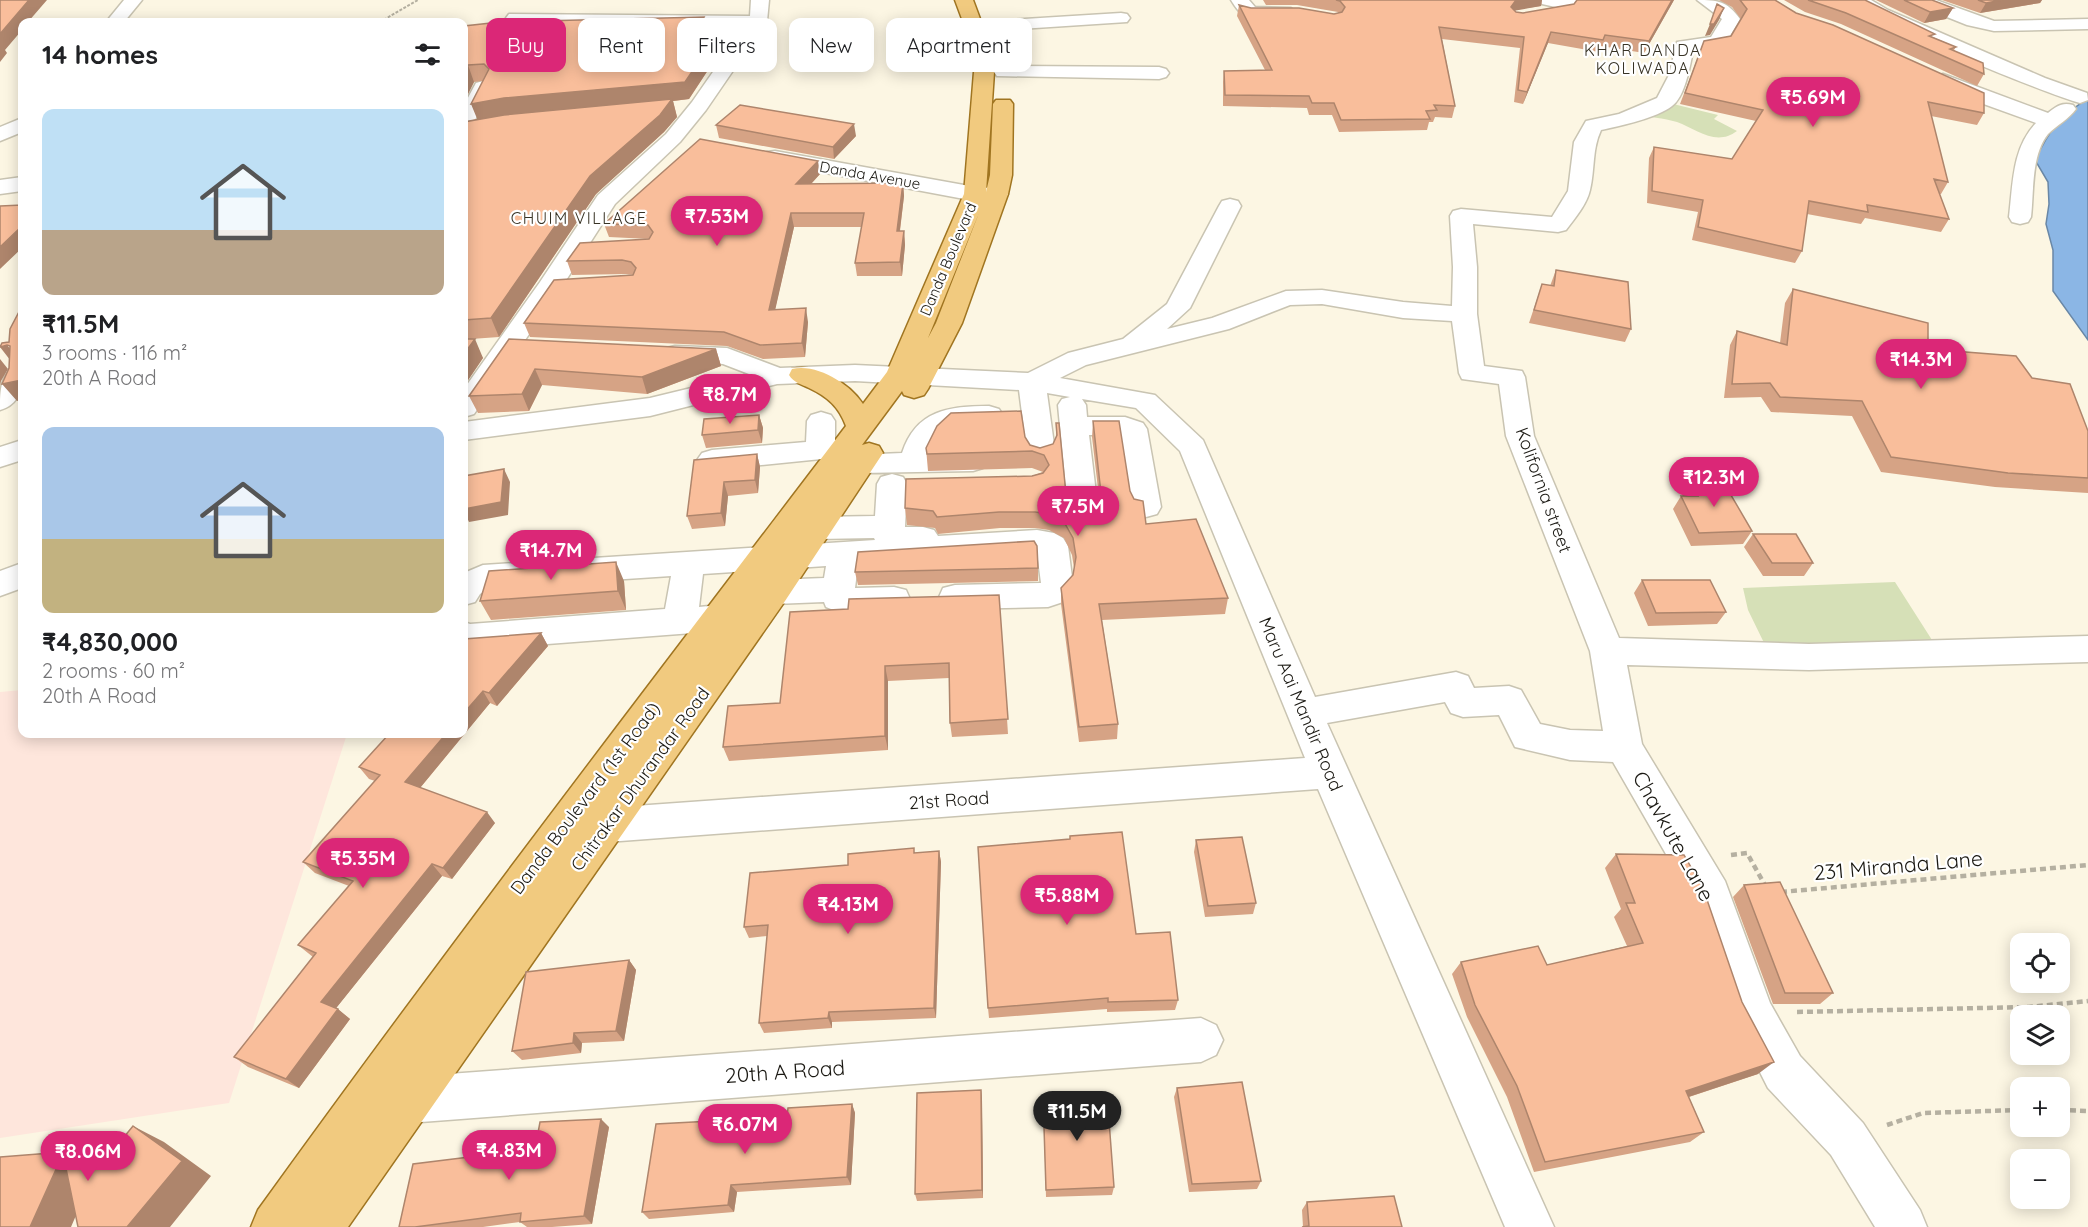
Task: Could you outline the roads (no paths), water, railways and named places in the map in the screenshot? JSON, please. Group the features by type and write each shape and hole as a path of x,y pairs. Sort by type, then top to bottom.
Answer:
{"main road":[{"name":"Danda Boulevard","path":"924,376 948,260 986,194 994,72"},
{"path":"924,376 949,323 972,262 986,194"},
{"path":"948,260 972,262"},
{"path":"790,375 831,387 854,407 847,454"},
{"name":"Danda Boulevard (1st Road)","path":"275,1227 388,1097 571,816 719,618 800,557 847,454 924,376"},
{"name":"Chitrakar Dhurandar Road","path":"319,1227 388,1097 607,825 800,557 847,454"}],"street":[{"path":"118,18 133,0"},
{"path":"605,0 611,7 610,18"},
{"path":"1240,0 1250,12 1298,12"},
{"path":"1550,6 1628,0"},
{"name":"Kolifornia street","path":"1624,747 1607,651 1520,436 1512,377 1472,373 1464,314 1465,267 1461,216 1558,225 1579,191 1585,142 1593,125 1624,119 1665,102 1679,75 1684,46 1717,42 1731,19 1724,11 1706,0"},
{"path":"1858,0 1893,19 2038,82 2084,94"},
{"path":"1905,0 1931,4 1973,21 1994,26 2088,24"},
{"path":"643,18 759,11"},
{"path":"468,404 520,347 551,285 606,200 672,138 699,106 759,11"},
{"path":"988,16 1121,18"},
{"path":"988,16 1092,37"},
{"path":"994,72 1159,73"},
{"path":"1931,74 1974,94 2051,121"},
{"path":"468,115 483,87"},
{"path":"2020,217 2029,155 2034,139 2051,121 2084,94"},
{"path":"676,108 699,106"},
{"path":"468,130 488,119"},
{"path":"0,135 18,126"},
{"path":"672,138 696,142"},
{"name":"Danda Avenue","path":"754,153 986,194"},
{"path":"0,187 18,184"},
{"path":"0,199 18,197"},
{"path":"1132,345 1178,308 1230,206"},
{"path":"577,247 605,246"},
{"path":"551,285 579,284"},
{"path":"913,462 917,446 925,434 941,420 1034,399 1077,359 1221,324 1286,298 1322,297 1403,310 1464,314"},
{"path":"475,348 520,347"},
{"path":"647,352 728,356 790,375"},
{"path":"0,401 18,359"},
{"path":"468,430 650,407 790,375"},
{"name":"Maru Aai Mandir Road","path":"790,375 924,376 1034,399 1070,388 1145,401 1193,447 1329,772 1530,1227"},
{"path":"924,376 941,420"},
{"path":"1070,388 1083,510"},
{"path":"1016,463 1034,399"},
{"path":"820,421 847,454 892,484 1016,463"},
{"path":"1074,426 1125,426 1133,429 1146,507"},
{"path":"0,457 18,451"},
{"path":"695,461 847,454 913,462 1016,463"},
{"path":"892,484 890,538 1038,533"},
{"path":"800,557 889,527"},
{"path":"468,585 483,577 1043,541 1048,543 1053,550 1056,590 1048,594 845,601 838,598 838,589 800,557"},
{"path":"800,557 838,589"},
{"path":"680,621 689,563"},
{"path":"468,637 719,618"},
{"path":"1607,651 1809,657 2088,649"},
{"path":"1305,713 1456,686 1463,702 1509,700 1528,736 1570,745 1624,747"},
{"name":"Chavkute Lane","path":"1624,747 1711,894 1752,1013 1784,1072 1847,1139 1903,1227"},
{"name":"21st Road","path":"571,816 607,825 1329,772"},
{"name":"20th A Road","path":"388,1097 1201,1040"}],"water":[{"path":"2088,99 2088,340 2053,291 2053,250 2046,224 2049,204 2048,182 2035,160 2045,141 2062,118"}],"district":[{"name":"KHAR DANDA KOLIWADA","path":"1643,59"},
{"name":"CHUIM VILLAGE","path":"579,218"}]}
